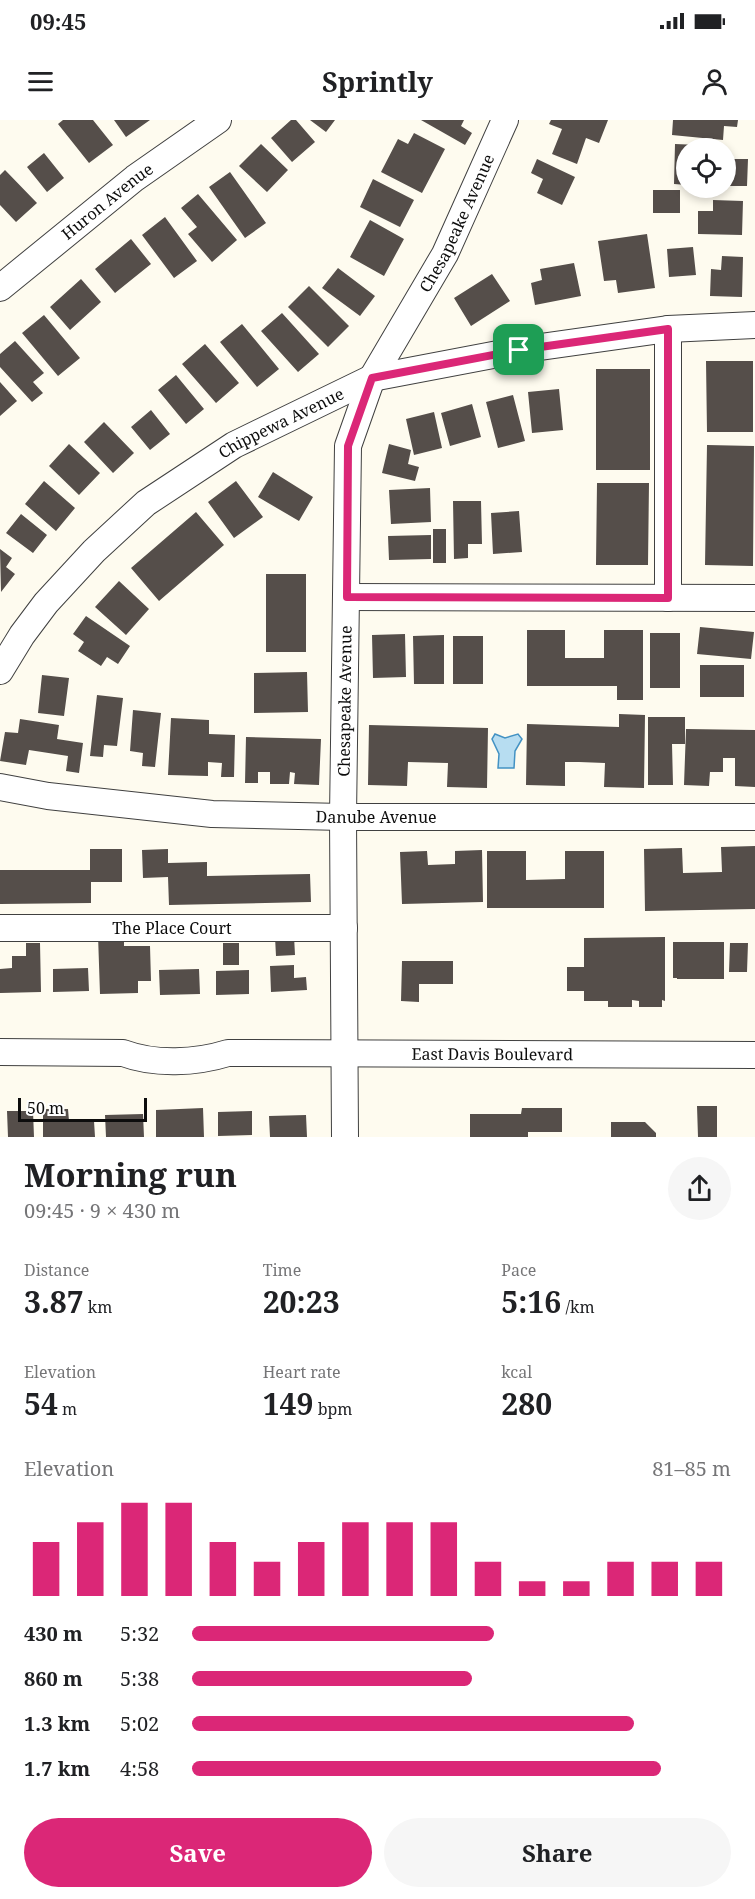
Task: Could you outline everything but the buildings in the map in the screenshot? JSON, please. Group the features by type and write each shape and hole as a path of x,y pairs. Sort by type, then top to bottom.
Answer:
{"street":[{"name":"Huron Avenue","path":"0,288 135,178 219,120"},
{"name":"Chesapeake Avenue","path":"345,1137 343,817 348,446 372,378 445,254 505,120"},
{"name":"Chippewa Avenue","path":"0,671 22,635 62,585 94,551 146,503 234,445 372,378 519,350 668,329 755,325"},
{"path":"668,329 668,598"},
{"path":"347,597 755,598"},
{"name":"Danube Avenue","path":"0,787 48,796 212,814 343,817 755,818"},
{"name":"The Place Court","path":"0,928 344,928"},
{"name":"East Davis Boulevard","path":"0,1052 123,1053 154,1060 194,1060 228,1053 755,1055"}],"water":[{"path":"495,734 505,738 518,734 522,739 515,751 514,768 498,768 499,754 492,739"}],"route":[{"path":"668,329 668,598 347,597 348,446 372,378 519,350 668,329"}]}
